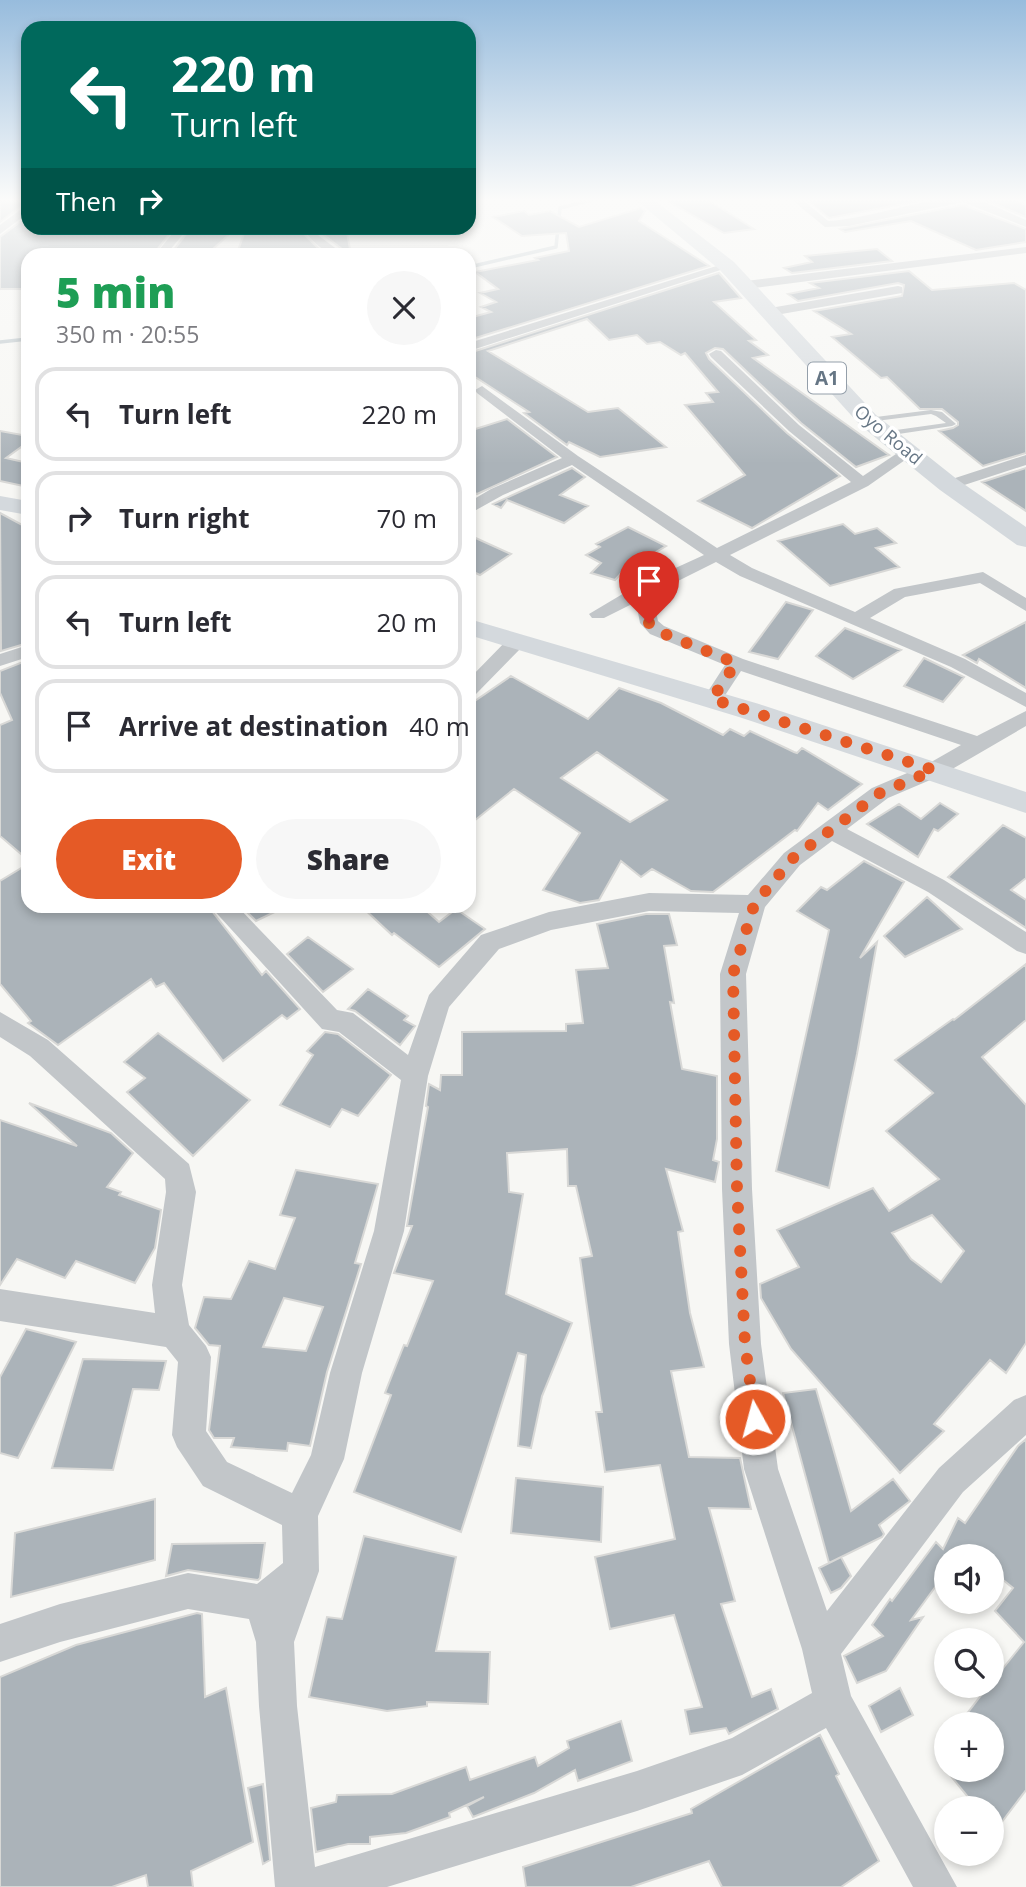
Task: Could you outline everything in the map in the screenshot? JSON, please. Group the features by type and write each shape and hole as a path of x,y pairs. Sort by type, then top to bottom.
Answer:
{"highway":[{"name":"Oyo Road","path":"749,288 814,364 868,420 889,426 909,442 949,485 1026,538"}],"main road":[{"path":"0,503 21,507"},
{"path":"476,630 712,699 934,770 1026,803"}],"street":[{"path":"476,345 657,288"},
{"path":"770,312 898,290"},
{"path":"716,354 794,428 862,483"},
{"path":"482,390 573,459 716,555 746,572 958,663 1026,701"},
{"path":"598,614 862,483 909,442"},
{"path":"476,505 497,492 573,459"},
{"path":"949,485 1026,460"},
{"path":"856,619 900,593 983,577 1026,606"},
{"path":"642,590 649,623 657,631 736,663 979,744"},
{"path":"476,683 517,641"},
{"path":"0,660 21,654"},
{"path":"712,699 736,663"},
{"path":"936,1887 833,1702 821,1650 761,1469 745,1344 737,1189 733,974 754,905 792,859 880,793 934,770 1026,717"},
{"path":"831,830 936,886 1026,944"},
{"path":"275,1642 301,1571 300,1515 327,1459 346,1373 389,1231 415,1076 438,1002 491,942 549,921 649,902 754,905"},
{"path":"229,913 331,1021 344,1021 415,1076"},
{"path":"0,1023 39,1048 179,1173 181,1192 167,1284 174,1332 195,1357 189,1435 215,1475 300,1515"},
{"path":"0,1305 174,1332"},
{"path":"821,1650 951,1480 1026,1412"},
{"path":"0,1643 60,1623 188,1591 262,1603 301,1571"},
{"path":"262,1603 275,1642 278,1706 296,1887"},
{"path":"317,1887 637,1791 742,1755 833,1702"}],"lane":[{"path":"889,426 936,412 952,424 909,442"}],"building":[{"path":"637,288 476,338 476,316 491,312 481,307 496,302 480,293 498,289"},
{"path":"672,288 732,288 741,298 714,302 756,340 749,341 768,355 753,358 889,455 856,467 801,423 723,349 715,348 706,353 709,359 787,433 840,476 752,528 698,501 745,475 685,405 713,402 706,393 718,392 685,353 681,355 660,342 647,344 637,335 609,340 587,319 488,351 588,412 618,408 666,447 600,457 569,442 567,445 524,413 529,412 476,378 476,351"},
{"path":"819,288 870,288 798,301 788,294"},
{"path":"903,288 1026,290 1026,453 983,466 939,431 953,428 958,422 942,409 920,409 887,377 881,378 832,337 851,334 814,311 902,296"},
{"path":"507,419 557,457 477,494 476,429"},
{"path":"0,431 21,435 21,447 6,458 21,461 21,486 0,481"},
{"path":"572,468 585,477 560,495 588,506 564,523 507,500 501,508 493,504"},
{"path":"1026,468 1026,511 982,482"},
{"path":"0,513 21,524 21,645 1,651"},
{"path":"843,524 855,534 877,528 896,543 876,548 899,567 830,586 778,541"},
{"path":"628,527 666,546 639,562 634,559 615,580 591,573 601,563 586,555 600,547 596,544"},
{"path":"476,538 511,554 480,575 476,573"},
{"path":"786,602 813,610 778,659 749,652"},
{"path":"1026,622 1026,688 979,659 977,663 963,655"},
{"path":"845,628 901,650 853,679 816,656"},
{"path":"924,658 964,677 943,702 904,686"},
{"path":"21,663 21,854 0,836 0,725 12,720 0,693 0,671"},
{"path":"511,676 588,719 619,688 661,703 723,735 730,729 744,736 750,731 797,753 802,748 862,784 828,810 818,803 797,831 713,892 691,891 652,869 641,877 621,861 599,900 580,903 543,890 580,833 514,789 476,819 476,700","holes":["597,752 667,800 630,822 561,778"]},
{"path":"940,803 958,814 938,831 934,829 918,857 867,824 899,804 921,819"},
{"path":"1003,825 1026,838 1026,878 1011,890 1026,900 1026,928 948,877"},
{"path":"864,861 904,882 860,958 877,942 829,1188 776,1171 829,930 797,911 821,887 827,890"},
{"path":"21,868 21,913 213,913 262,975 266,971 300,1009 287,1019 282,1015 223,1061 164,983 156,987 151,979 58,1045 28,1023 31,1021 0,984 0,881"},
{"path":"927,897 962,929 905,957 884,936"},
{"path":"248,913 273,913 256,921"},
{"path":"368,913 429,913 439,922 451,913 462,913 485,929 439,967 394,933 392,935"},
{"path":"646,914 669,914 677,945 664,946 674,1003 670,1002 682,1069 717,1076 717,1139 713,1160 719,1162 715,1182 666,1169 683,1231 678,1232 690,1313 704,1367 671,1371 689,1457 740,1458 751,1509 709,1508 735,1601 721,1604 752,1697 771,1689 778,1709 729,1734 726,1728 690,1734 685,1710 702,1707 674,1615 610,1629 595,1557 675,1539 660,1465 605,1472 596,1412 602,1412 580,1258 592,1256 576,1186 568,1186 567,1149 507,1153 509,1192 523,1194 506,1294 572,1323 542,1396 531,1448 518,1446 526,1355 518,1353 461,1532 354,1492 391,1395 385,1393 433,1281 394,1273 412,1226 407,1226 428,1107 429,1084 440,1090 441,1075 462,1075 462,1032 566,1031 566,1024 583,1023 576,970 608,968 597,924"},
{"path":"308,937 353,969 323,992 287,954"},
{"path":"1026,964 1026,1020 982,1057 1026,1105 1026,1343 1006,1373 990,1360 934,1424 944,1431 900,1473 791,1349 761,1298 760,1284 799,1267 777,1230 873,1188 889,1211 939,1179 886,1131 933,1093 895,1060 954,1020","holes":["932,1215 964,1251 941,1282 911,1259 892,1233"]},
{"path":"368,989 408,1016 404,1020 415,1026 400,1045 355,1011 348,1009"},
{"path":"325,1032 338,1034 391,1075 358,1116 342,1109 330,1127 280,1105 313,1055 307,1051"},
{"path":"158,1033 250,1100 193,1156 127,1092 145,1078 124,1062"},
{"path":"29,1103 111,1133 133,1153 107,1187 121,1192 119,1195 161,1210 155,1248 135,1283 76,1261 65,1278 17,1259 0,1285 0,1120 77,1146"},
{"path":"296,1170 378,1184 355,1263 361,1264 327,1372 310,1446 288,1443 287,1451 231,1447 234,1438 214,1438 209,1430 220,1346 209,1345 195,1328 204,1297 231,1299 249,1261 275,1269 295,1218 280,1215","holes":["284,1298 323,1307 306,1351 263,1347"]},
{"path":"26,1329 76,1342 18,1458 0,1453 0,1377"},
{"path":"83,1359 166,1361 159,1390 133,1389 113,1470 52,1468"},
{"path":"816,1389 851,1511 893,1479 910,1501 879,1525 884,1534 882,1537 829,1563 783,1393"},
{"path":"1026,1439 1026,1790 1004,1819 1004,1796 967,1796 956,1782 1004,1782 1004,1712 968,1712 979,1698 1004,1698 1004,1667 1024,1642 998,1614 1004,1614 1004,1600 1013,1588 1004,1581 1004,1544 945,1544 958,1518 965,1523 1018,1446"},
{"path":"516,1478 603,1487 601,1542 511,1533"},
{"path":"155,1499 155,1560 11,1597 15,1533"},
{"path":"364,1536 456,1557 436,1651 490,1652 488,1704 427,1702 427,1706 387,1711 309,1697 327,1617 342,1619"},
{"path":"265,1543 258,1580 188,1570 166,1576 172,1544"},
{"path":"934,1545 934,1589 911,1620 923,1617 886,1671 857,1683 844,1656 883,1636 872,1625 890,1599 892,1601"},
{"path":"841,1557 851,1576 841,1588 831,1593 819,1568"},
{"path":"197,1613 202,1614 205,1697 226,1688 253,1842 191,1871 193,1887 148,1887 146,1875 112,1887 0,1887 0,1677 76,1645"},
{"path":"900,1688 913,1715 881,1732 869,1706"},
{"path":"621,1721 632,1761 578,1781 575,1770 534,1793 473,1817 467,1806 484,1797 449,1813 450,1817 406,1833 370,1837 370,1844 348,1844 316,1852 311,1808 336,1802 337,1795 392,1794 466,1767 470,1780 535,1757 538,1766 569,1748 567,1741"},
{"path":"820,1735 839,1774 836,1776 879,1861 841,1887 722,1887 709,1861 631,1887 526,1887 523,1867 692,1813 691,1809"},
{"path":"263,1784 270,1860 263,1864 248,1788"}],"waterway":[{"path":"0,342 21,340"}],"route":[{"path":"649,623 657,631 736,663 712,699 934,770 880,793 792,859 754,905 733,974 737,1189 745,1344 755,1419"}]}
